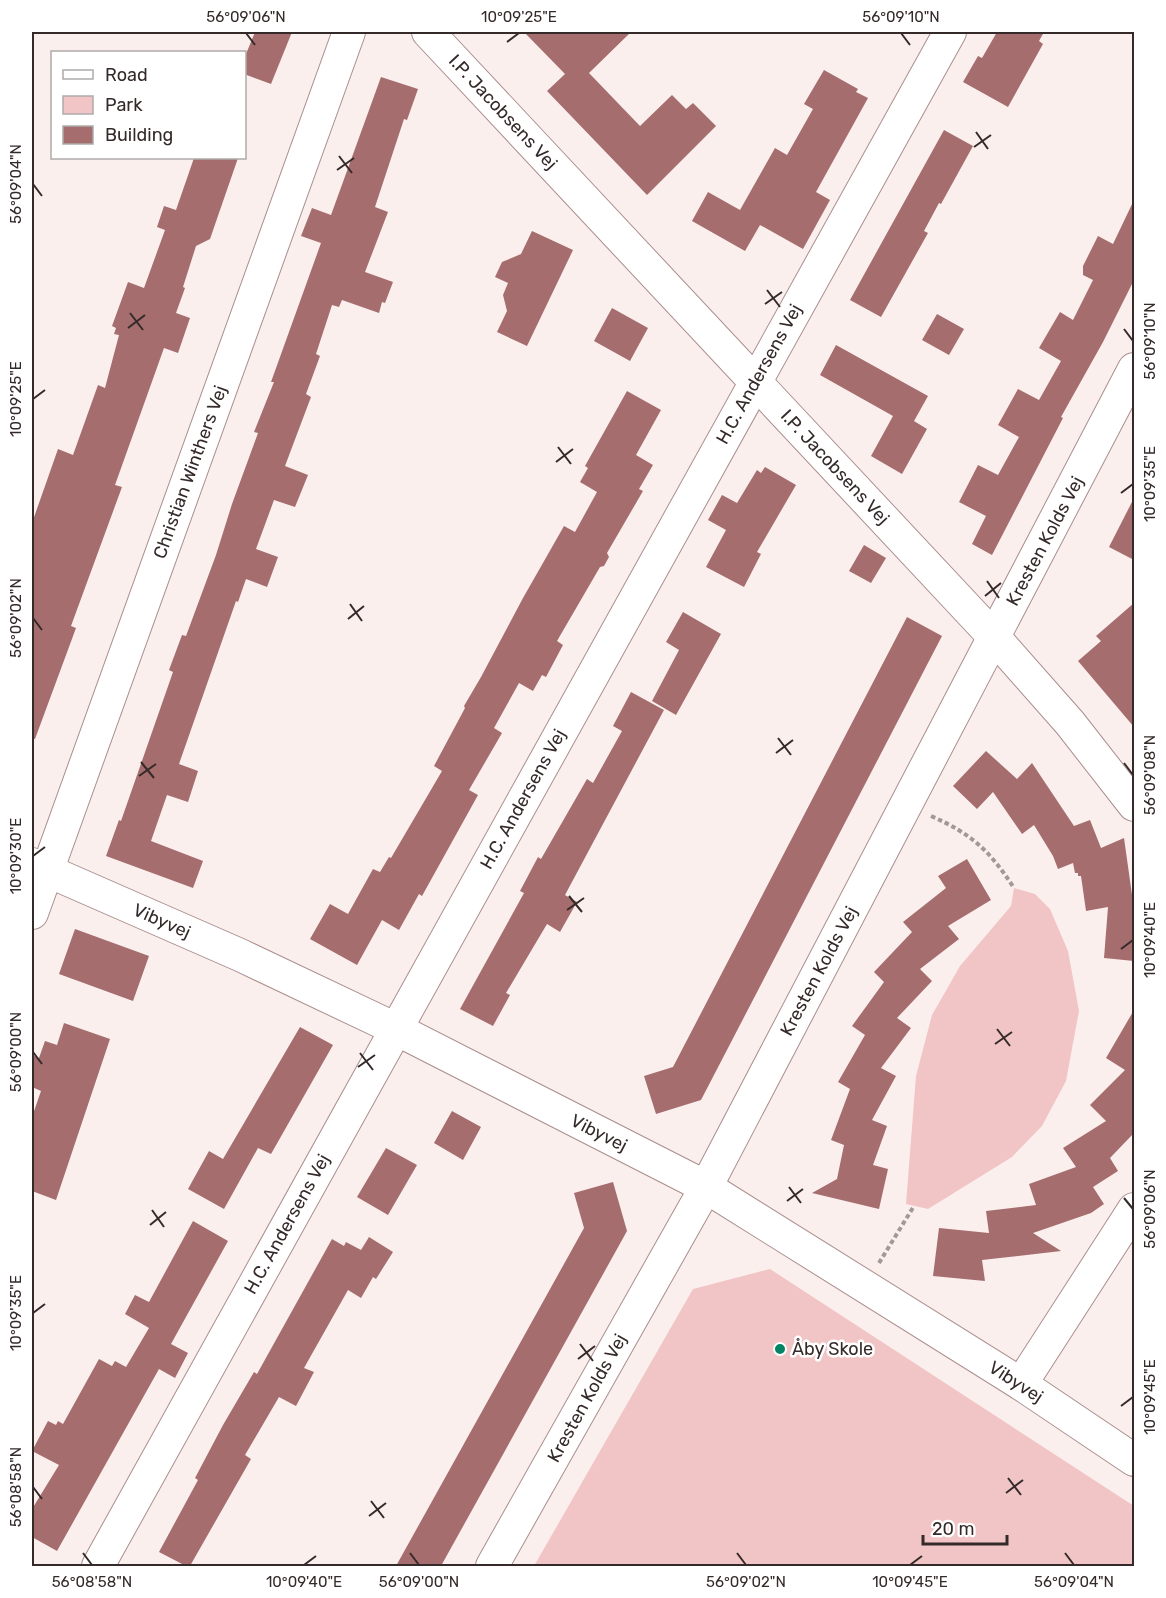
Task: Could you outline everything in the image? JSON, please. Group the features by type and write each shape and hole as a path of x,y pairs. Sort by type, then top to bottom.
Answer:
{"street":[{"name":"Christian Winthers Vej","path":"32,913 39,867 349,32"},
{"name":"I.P. Jacobsens Vej","path":"428,32 994,637 1070,723 1134,805"},
{"name":"H.C. Andersens Vej","path":"98,1566 950,32"},
{"name":"Kresten Kolds Vej","path":"492,1566 706,1187 1134,369"},
{"name":"Vibyvej","path":"39,867 240,955 396,1029 706,1187 1021,1384 1134,1460"},
{"path":"1021,1384 1134,1209"}],"path":[{"path":"906,806 947,823 978,842 998,863 1014,888"},
{"path":"865,1286 914,1206"}],"green space":[{"path":"1014,888 1035,894 1050,909 1068,951 1079,1011 1066,1081 1042,1126 1012,1157 928,1209 906,1204 916,1076 932,1015 960,966 1011,906"},
{"name":"Åby Skole","path":"770,1269 1134,1506 1134,1566 534,1566 693,1289"}],"building":[{"path":"255,32 292,32 271,84 246,75 246,54"},
{"path":"524,32 631,32 589,73 640,126 672,95 686,109 693,103 716,126 647,195 547,91 565,74"},
{"path":"997,32 1044,32 1039,41 1043,44 1008,107 963,82 978,56 982,58"},
{"path":"824,70 858,89 856,92 868,98 816,192 830,200 803,249 760,225 745,251 692,221 708,192 740,210 775,148 787,155 813,109 804,104"},
{"path":"381,77 418,89 407,120 404,119 375,207 388,212 365,272 393,282 379,313 342,300 339,307 332,305 316,354 320,356 306,394 311,397 285,466 308,475 295,507 274,500 256,549 278,557 267,587 246,579 238,602 236,601 179,764 198,771 188,802 167,795 151,841 203,861 193,888 106,856 119,820 121,821 173,672 169,670 182,635 186,636 216,555 258,433 254,432 274,382 271,382 321,243 301,236 312,208 331,215"},
{"path":"944,130 973,146 941,204 939,203 924,231 928,233 881,317 850,300"},
{"path":"194,159 238,159 210,239 196,246 176,313 190,318 178,353 164,348 115,485 122,487 71,626 76,628 35,739 32,739 32,523 58,449 73,455 98,385 105,388 119,335 114,334 116,328 112,326 128,282 144,288 165,230 157,227 164,206 176,210"},
{"path":"1134,200 1134,280 1061,417 1063,418 992,555 972,544 986,516 959,502 978,465 998,475 1019,437 998,425 1018,389 1039,400 1061,361 1039,348 1060,312 1073,320 1093,280 1083,275 1083,266 1098,236 1113,244"},
{"path":"532,231 573,250 527,346 497,332 507,311 503,295 508,283 495,277 502,262 521,254"},
{"path":"612,308 648,328 630,361 594,341"},
{"path":"937,314 964,329 949,355 922,340"},
{"path":"836,345 928,396 914,421 927,429 902,474 871,456 893,416 820,375"},
{"path":"627,391 661,410 636,455 653,465 639,489 643,491 607,553 609,557 604,566 600,567 557,641 563,645 546,677 542,675 533,691 519,683 494,728 502,733 469,790 478,795 422,896 419,894 399,930 382,920 357,965 310,939 330,904 348,914 373,869 380,872 389,857 391,858 442,771 434,766 523,598 564,526 575,532 597,492 580,482 588,468 585,466"},
{"path":"765,467 796,485 757,552 761,554 744,587 706,567 726,530 708,520 722,495 737,503 757,470 761,473"},
{"path":"1134,498 1134,560 1109,547"},
{"path":"864,545 886,558 871,583 849,571"},
{"path":"1134,603 1134,727 1078,661 1101,641 1096,636"},
{"path":"683,612 721,634 676,715 652,701 679,650 666,642"},
{"path":"907,617 942,636 701,1100 656,1114 644,1076 673,1067"},
{"path":"631,692 664,710 565,895 577,902 560,932 547,924 506,993 510,995 493,1026 460,1009 524,893 520,891 538,857 541,859 587,779 593,783 622,731 613,726"},
{"path":"986,751 1017,779 1032,763 1074,826 1090,820 1101,848 1124,838 1134,909 1134,961 1104,958 1108,907 1086,911 1081,876 1075,873 1073,863 1058,869 1053,856 1034,825 1022,834 993,792 977,809 953,786"},
{"path":"967,859 991,900 948,926 959,939 920,969 932,981 897,1018 911,1028 881,1068 896,1076 872,1120 887,1126 873,1165 888,1169 879,1209 812,1193 837,1179 844,1145 831,1140 850,1089 838,1082 865,1035 852,1026 884,982 874,972 912,932 903,922 946,888 938,876"},
{"path":"75,929 149,956 133,1001 59,974"},
{"path":"1134,1010 1134,1133 1110,1158 1118,1171 1093,1187 1104,1204 1091,1213 1033,1233 1061,1251 982,1260 985,1281 933,1276 939,1228 989,1233 986,1211 1036,1205 1029,1184 1076,1167 1063,1148 1106,1121 1090,1105 1125,1070 1106,1058"},
{"path":"64,1023 110,1039 56,1200 32,1191 32,1117 41,1091 32,1087 32,1055 39,1058 45,1041 57,1045"},
{"path":"300,1027 333,1045 271,1154 258,1148 224,1209 188,1189 209,1151 223,1159"},
{"path":"452,1111 481,1127 463,1160 434,1143"},
{"path":"386,1148 417,1165 388,1215 357,1197"},
{"path":"613,1182 627,1231 441,1566 396,1566 584,1228 574,1193"},
{"path":"193,1221 228,1241 171,1344 188,1353 175,1378 159,1369 57,1551 32,1537 32,1509 59,1465 32,1451 48,1421 56,1425 58,1421 63,1424 99,1359 112,1366 115,1361 126,1367 149,1328 125,1314 135,1295 149,1302"},
{"path":"369,1237 393,1252 376,1279 373,1277 361,1298 348,1290 304,1368 314,1372 296,1406 279,1397 245,1455 251,1459 190,1566 159,1552 198,1480 195,1478 223,1425 254,1372 257,1374 332,1239 344,1246 346,1242 361,1250"}],"place":[{"name":"Åby Skole","path":"780,1349"}]}
